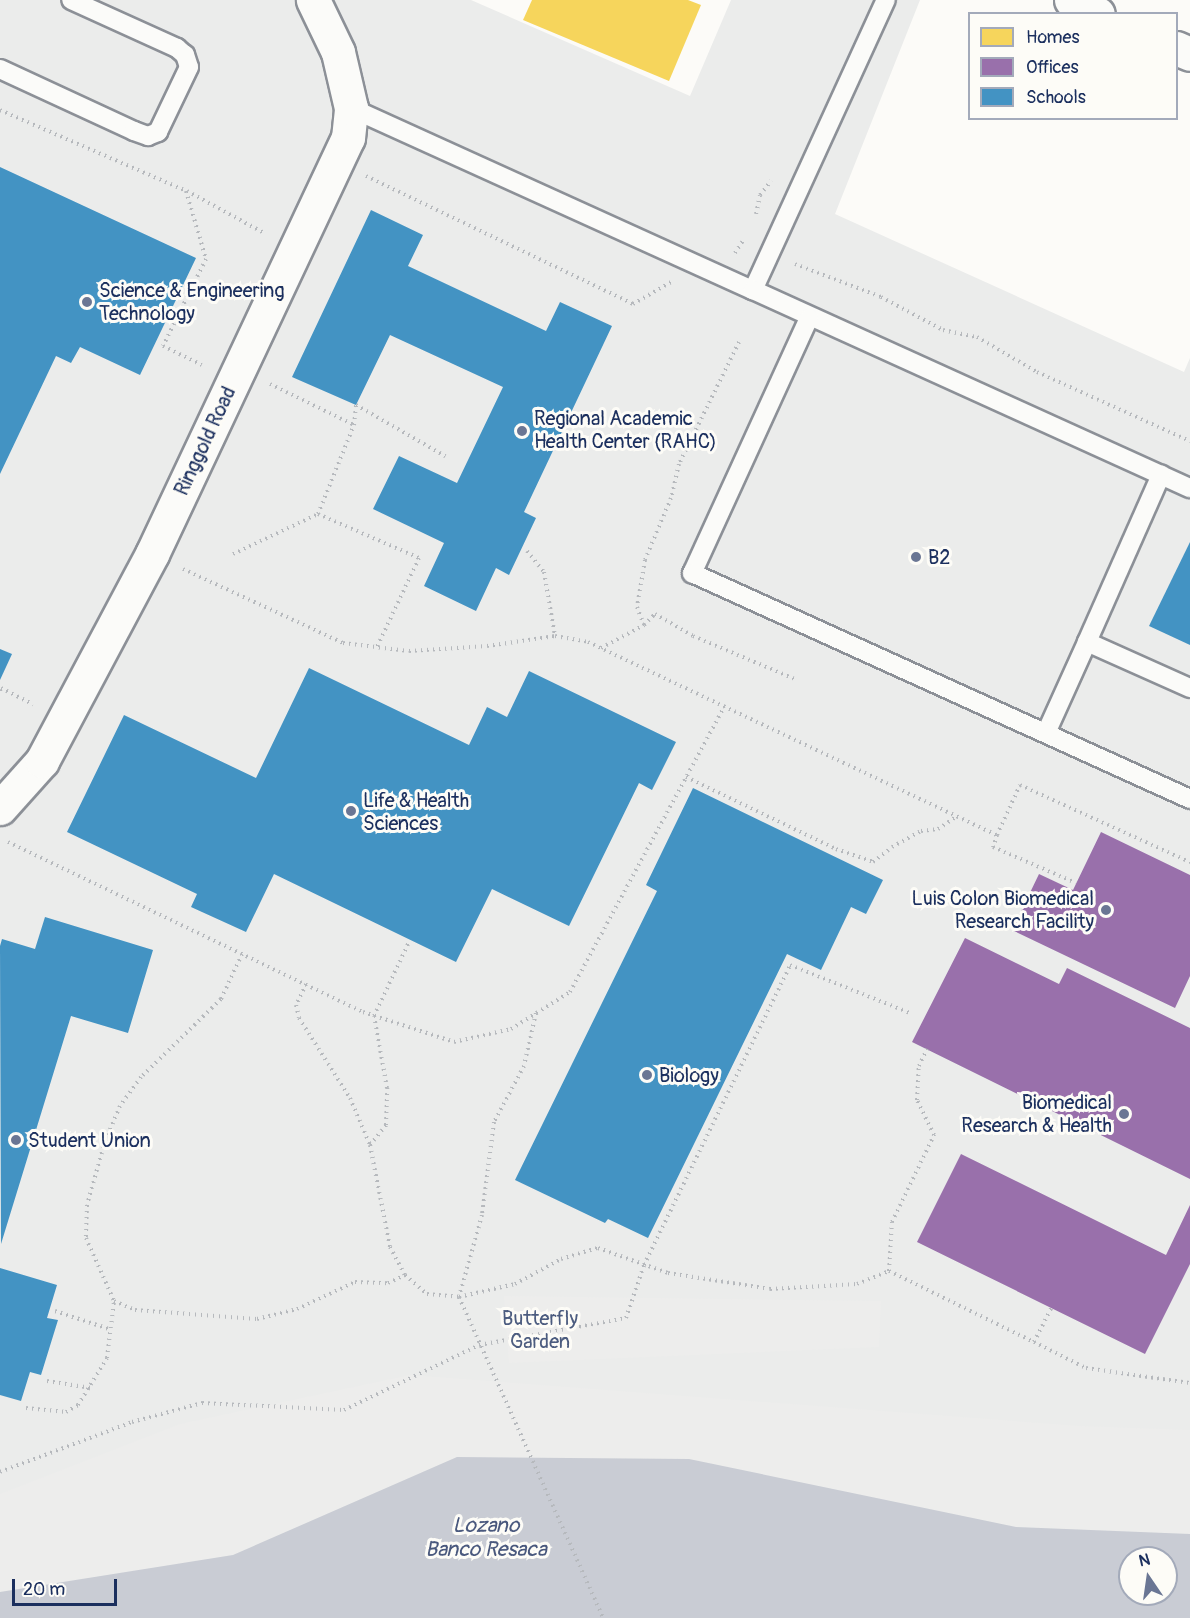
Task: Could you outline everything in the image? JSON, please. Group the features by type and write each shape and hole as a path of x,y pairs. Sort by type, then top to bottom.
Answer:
{"street":[{"name":"Ringgold Road","path":"7,820 42,760 152,554 348,138 351,108 338,52 313,0"},
{"path":"1071,0 1094,12"}],"lane":[{"path":"0,69 134,131 148,136 158,132 189,67 185,55 177,48 70,0"},
{"path":"753,290 886,0"},
{"path":"351,108 692,262 809,318 1190,488"},
{"path":"809,318 692,573 1190,799"},
{"path":"1046,733 1161,475"},
{"path":"1087,642 1190,688"}],"path":[{"path":"0,110 186,191 264,233"},
{"path":"360,173 633,304 664,288 692,262 700,246 731,258 749,231"},
{"path":"754,221 760,195 774,178"},
{"path":"186,191 206,259 163,346 202,365"},
{"path":"770,252 881,297 943,330 977,337 1038,372 1190,441"},
{"path":"261,380 354,425"},
{"path":"233,554 318,514 354,425 356,405 446,456"},
{"path":"318,514 419,558 376,647"},
{"path":"527,550 544,572 555,636"},
{"path":"180,568 343,643 409,651 487,646 555,636 588,642 997,835"},
{"path":"601,648 644,625"},
{"path":"0,691 1,688 39,707"},
{"path":"7,842 374,1016 454,1042 511,1029 570,992 724,707"},
{"path":"686,777 836,849 873,862 892,847 921,831 938,829 957,816"},
{"path":"1076,883 993,847 1020,785 1190,862"},
{"path":"0,849 7,842 7,820"},
{"path":"370,1145 386,1125 387,1088 374,1016 408,944"},
{"path":"26,1408 66,1412 78,1405 91,1388 107,1358 114,1301 86,1238 87,1205 105,1141 120,1106 141,1077 221,999 242,954"},
{"path":"0,1472 132,1422 202,1403 344,1410 479,1345 626,1318 644,1265 790,965 910,1013"},
{"path":"306,984 296,1005 299,1018 350,1098 370,1145 390,1247 405,1275 427,1294 459,1297 515,1284 561,1258 598,1248 668,1273 770,1289 857,1284 889,1271 1086,1368 1190,1383"},
{"path":"536,1013 524,1066 494,1122 482,1215 459,1297 603,1618"},
{"path":"889,1271 892,1222 934,1135 917,1100 919,1066 927,1049"},
{"path":"114,1301 135,1310 257,1318 297,1309 356,1282 388,1284 405,1275"},
{"path":"1034,1342 1051,1308"},
{"path":"55,1311 109,1329"},
{"path":"47,1382 91,1388"}],"shaded area":[{"path":"0,0 471,0 690,96 731,0 920,0 835,214 1184,372 1190,358 1190,1618 0,1618"}],"green space":[{"name":"Butterfly Garden","path":"504,1296 881,1301 879,1347 509,1363"},
{"path":"410,1375 1080,1426 1190,1430 1190,1534 1016,1527 689,1459 457,1457 233,1555 0,1592 0,1494 180,1424"}],"water":[{"name":"Lozano Banco Resaca","path":"457,1457 689,1459 1016,1527 1190,1534 1190,1618 0,1618 0,1592 233,1555"}],"building: Homes":[{"path":"532,0 688,0 701,5 669,81 523,20"}],"building: Offices":[{"name":"Luis Colon Biomedical Research Facility","path":"1101,832 1190,875 1190,976 1175,1008 1012,930 1039,874 1073,890"},
{"name":"Biomedical Research & Health","path":"965,938 1059,984 1067,968 1190,1028 1190,1179 912,1042"},
{"name":"Biomedical Research & Health","path":"961,1154 1166,1255 1190,1205 1190,1264 1145,1354 917,1242"}],"building: Schools":[{"name":"Science & Engineering Technology","path":"0,167 196,258 140,375 80,347 71,363 56,356 0,474"},
{"name":"Regional Academic Health Center (RAHC)","path":"371,210 423,235 408,266 546,331 560,302 612,326 524,512 536,518 509,575 496,568 476,611 424,586 444,543 373,509 399,456 457,483 503,387 390,335 356,405 292,377"},
{"path":"1190,542 1190,645 1149,626"},
{"path":"0,649 12,654 0,680"},
{"name":"Life & Health Sciences","path":"309,668 469,745 487,707 507,717 529,671 676,742 652,790 639,783 569,926 492,889 456,962 274,874 246,932 191,907 197,894 67,832 124,715 256,778"},
{"name":"Biology","path":"693,788 883,880 866,914 851,907 821,970 787,954 648,1238 608,1219 605,1223 515,1180 657,891 646,885"},
{"name":"Student Union","path":"45,917 153,950 128,1033 71,1016 1,1244 0,946 2,939 35,949"},
{"path":"0,1268 57,1285 47,1318 58,1320 41,1375 30,1372 21,1401 0,1395"}],"place":[{"name":"Science & Engineering Technology","path":"87,302"},
{"name":"Regional Academic Health Center (RAHC)","path":"522,431"},
{"name":"B2","path":"916,557"},
{"name":"Life & Health Sciences","path":"351,811"},
{"name":"Luis Colon Biomedical Research Facility","path":"1106,910"},
{"name":"Biology","path":"647,1075"},
{"name":"Biomedical Research & Health","path":"1124,1114"},
{"name":"Student Union","path":"16,1140"}]}
